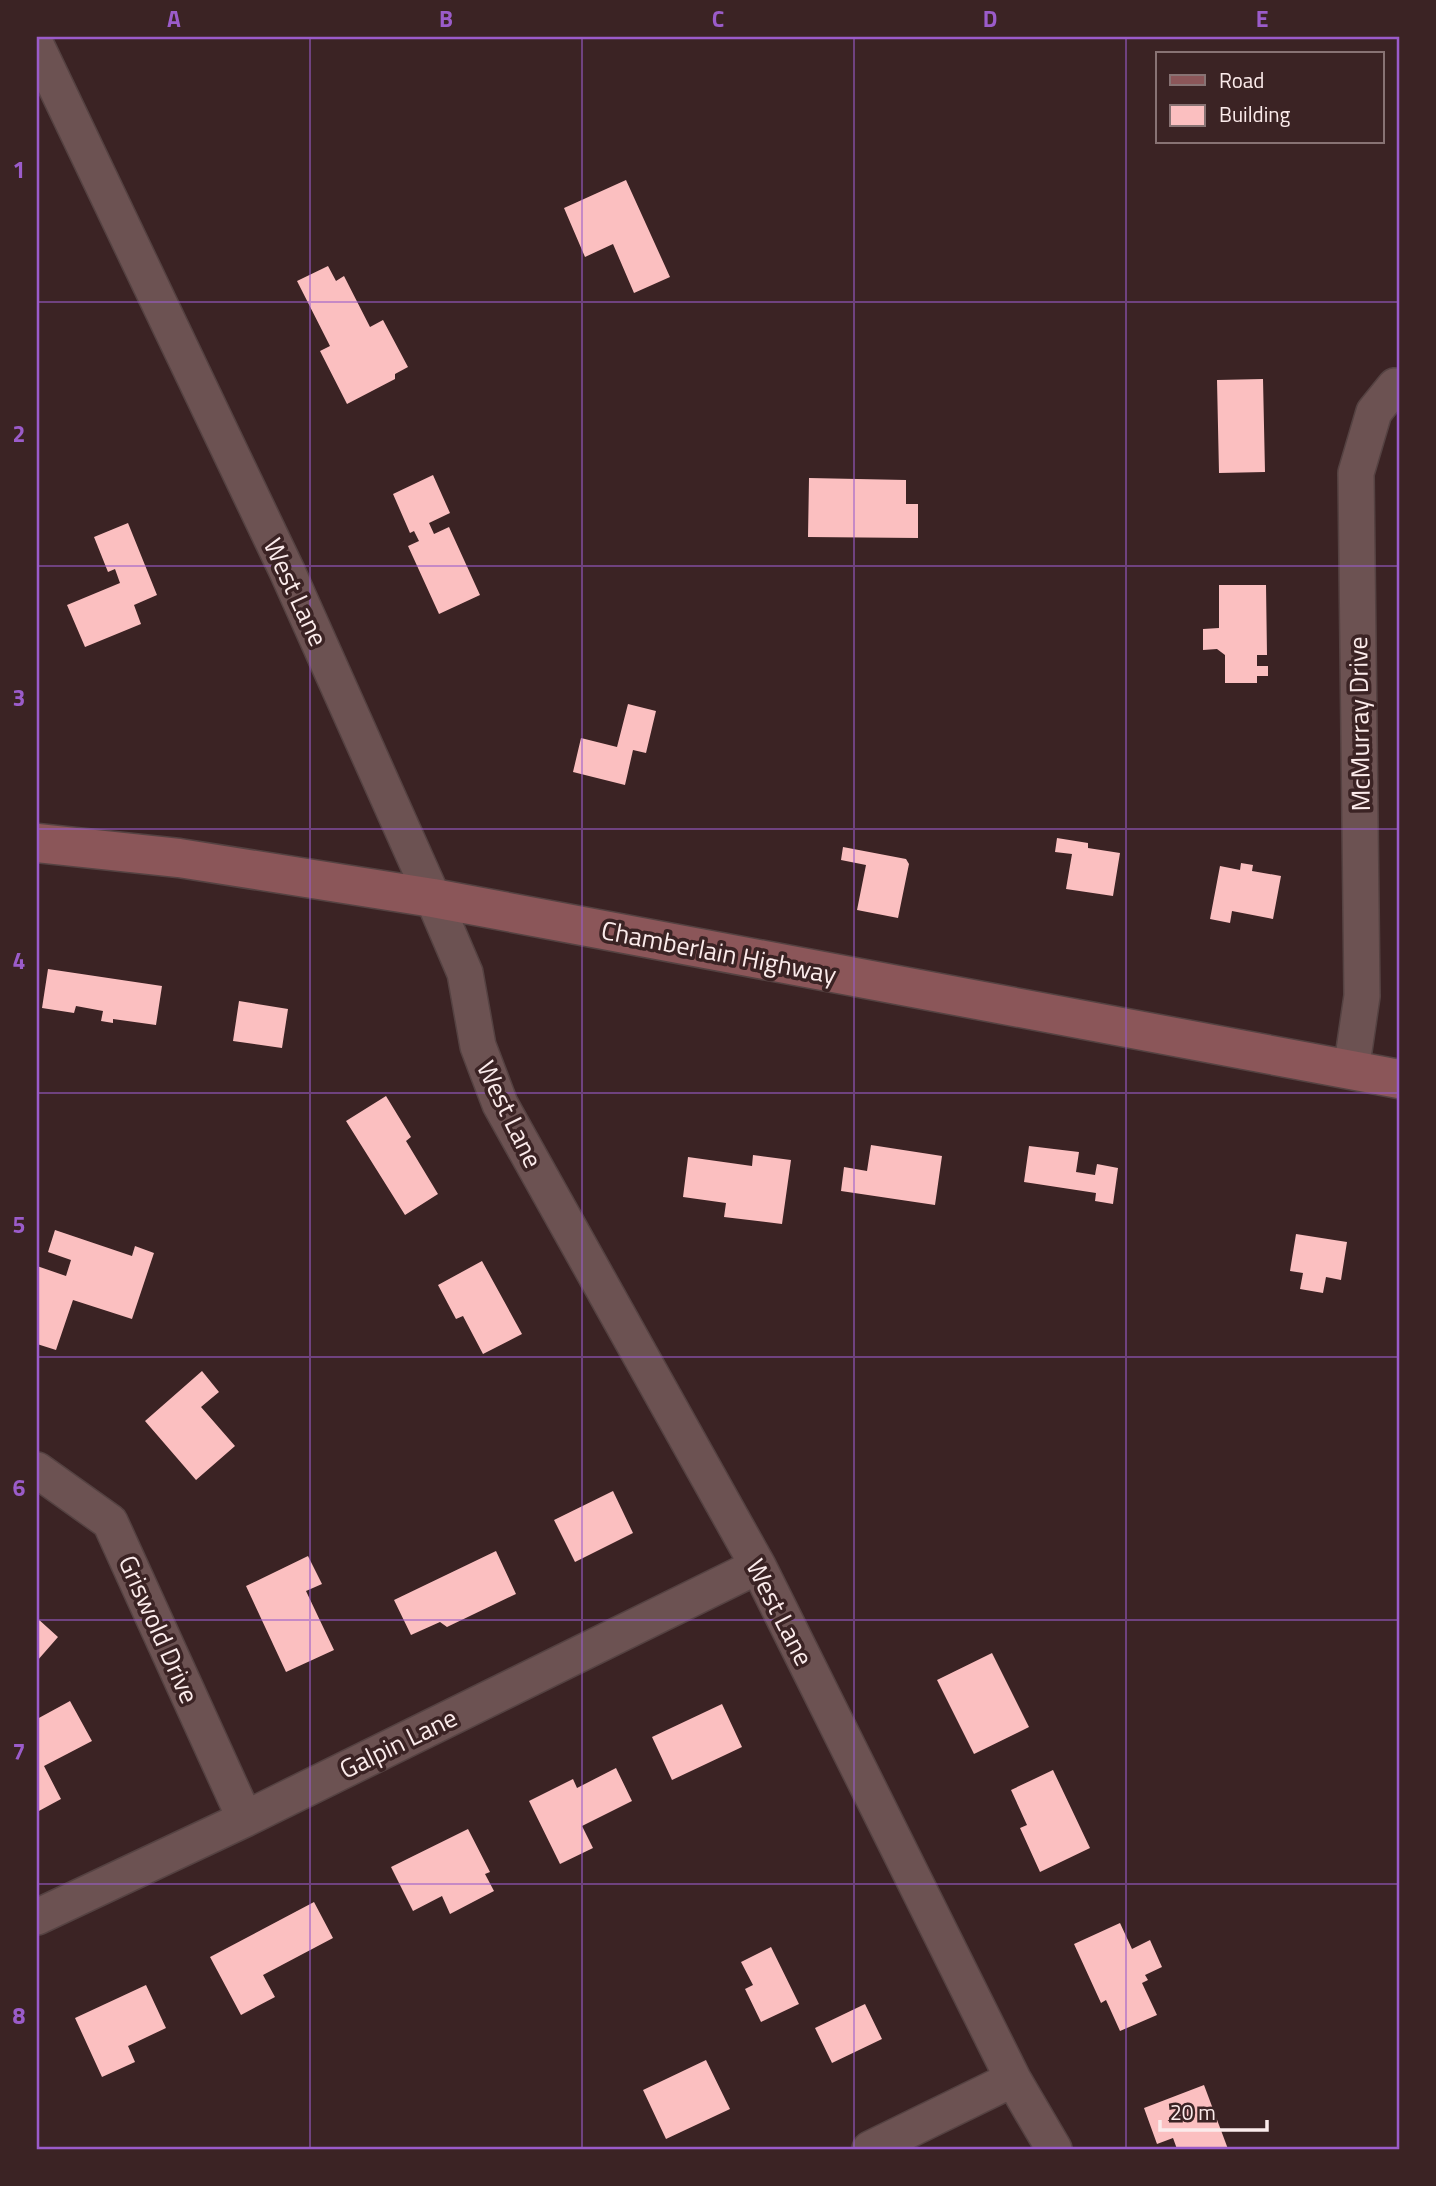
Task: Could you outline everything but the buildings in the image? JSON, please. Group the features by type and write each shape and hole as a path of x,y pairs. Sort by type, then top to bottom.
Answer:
{"main road":[{"name":"Chamberlain Highway","path":"37,844 179,858 433,898 1399,1079"}],"street":[{"name":"West Lane","path":"37,47 287,570 433,898 465,973 478,1046 500,1104 758,1566 1013,2079 1054,2149"},
{"name":"McMurray Drive","path":"1351,1071 1362,996 1356,473 1374,412 1395,386"},
{"name":"Griswold Drive","path":"37,1470 110,1522 245,1819"},
{"name":"Galpin Lane","path":"37,1917 245,1819 758,1566"},
{"path":"870,2149 1013,2079"}]}
